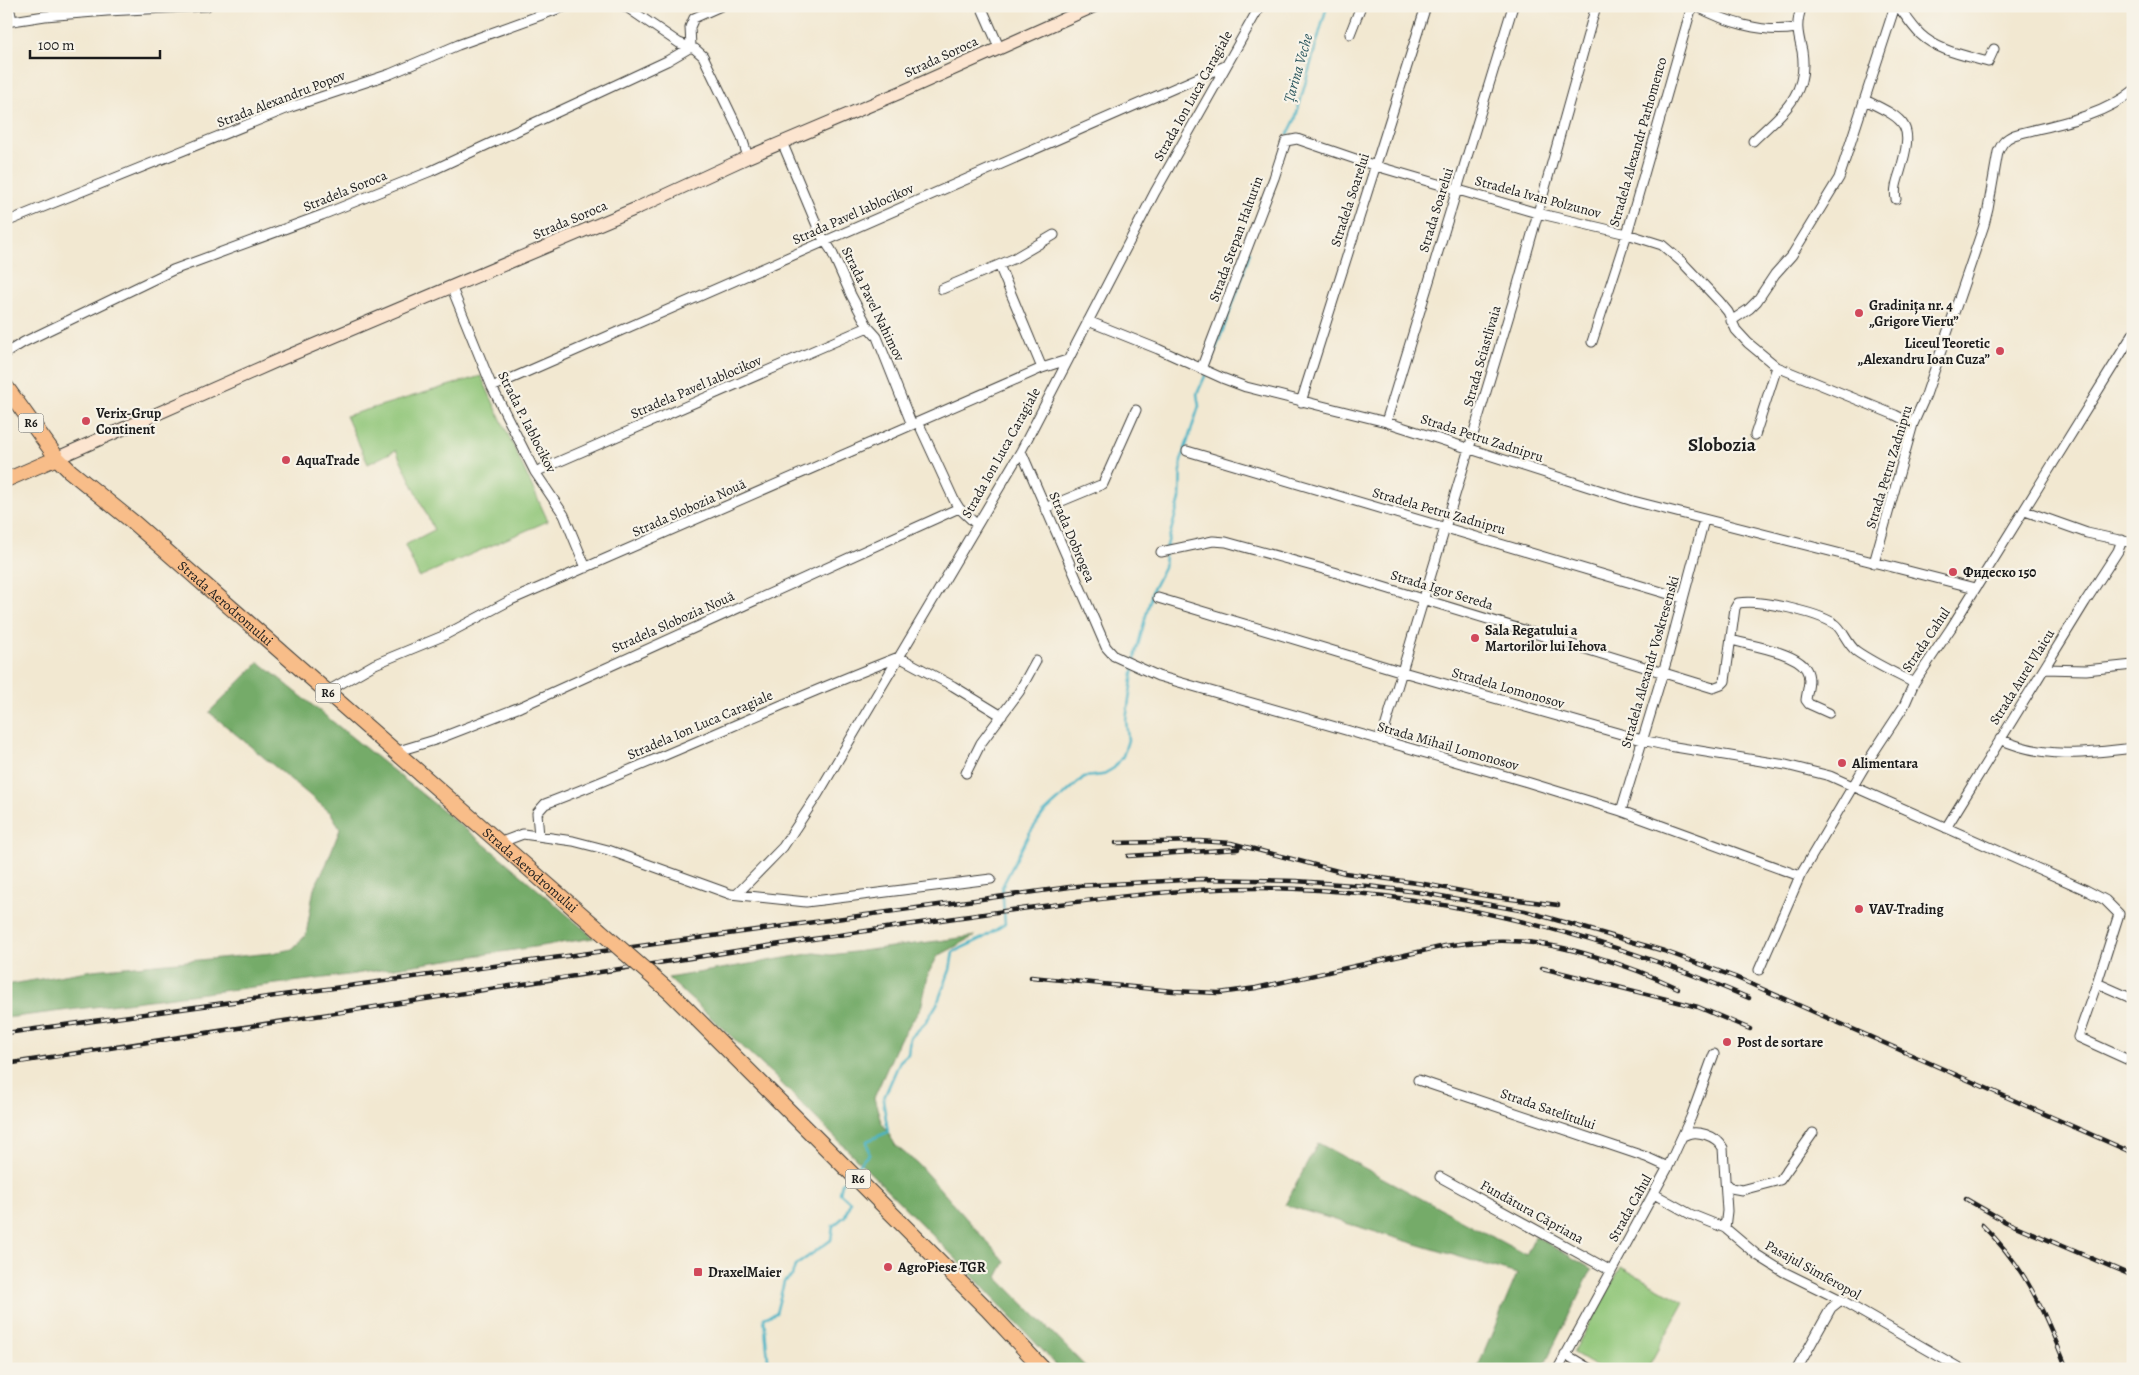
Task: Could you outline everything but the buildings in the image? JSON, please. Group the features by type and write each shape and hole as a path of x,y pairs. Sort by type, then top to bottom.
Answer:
{"highway":[{"name":"Strada Aerodromului","path":"6,387 57,458 70,471 133,522 670,992 987,1309 1043,1369"}],"main road":[{"path":"6,480 57,458"}],"street":[{"path":"9,6 9,22 89,12 207,6"},
{"name":"Strada Alexandru Popov","path":"6,222 291,107 390,74 464,43 566,6"},
{"path":"625,6 679,43 700,52 709,65 741,135 748,157"},
{"path":"691,48 691,22 698,15 721,6"},
{"path":"981,6 999,47"},
{"name":"Strada Soroca","path":"57,458 451,286 635,209 748,157 906,90 1094,6"},
{"name":"Strada Ion Luca Caragiale","path":"737,894 783,847 818,794 1020,451 1155,192 1260,6"},
{"path":"1350,34 1360,6"},
{"name":"Stradela Soarelui","path":"1301,402 1426,6"},
{"name":"Strada Soarelui","path":"1386,422 1513,6"},
{"name":"Strada Sciastlivaia","path":"1381,741 1470,447 1596,6"},
{"name":"Stradela Alexandr Parhomenco","path":"1592,342 1627,234 1692,6"},
{"path":"1696,6 1752,27 1772,31 1796,28"},
{"path":"1752,140 1783,111 1802,84 1804,69 1796,28 1802,6"},
{"path":"1896,6 1919,33 1928,41 1944,50 1988,62 1994,49"},
{"path":"1731,321 1750,309 1775,274 1792,255 1839,178 1896,6"},
{"name":"Stradela Sorocа","path":"6,353 24,342 159,276 322,215 431,171 606,90 691,48"},
{"name":"Strada Pavel Iablocikov","path":"492,387 1226,66"},
{"name":"Strada Petru Zadnipru","path":"1874,562 1913,424 1926,395 1984,225 1998,152 2002,144 2006,139 2014,135 2103,110 2133,91"},
{"path":"1865,100 1902,121 1908,132 1896,187 1896,199"},
{"name":"Strada Stepan Halturin","path":"1201,369 1274,178 1284,145 1286,141 1292,139 1309,143"},
{"name":"Strada Pavel Nahimov","path":"782,142 826,242 868,327 878,340 915,424 959,508 976,524"},
{"name":"Stradela Ivan Polzunov","path":"1309,143 1376,166 1537,213 1656,242 1669,249 1719,301 1748,343 1777,368 1913,424"},
{"path":"942,289 999,265 1054,235"},
{"path":"999,265 1042,368"},
{"name":"Strada P. Iablocikov","path":"451,286 492,387 535,472 564,515 586,568"},
{"name":"Strada Petru Zadnipru","path":"1088,320 1246,387 1386,422 1470,447 1633,501 1976,588"},
{"name":"Stradela Pavel Iablocikov","path":"535,472 868,327"},
{"name":"Strada Cahul","path":"1759,970 1800,876 1904,706 1914,683 2025,511 2133,334"},
{"name":"Strada Slobozia Nouă","path":"326,692 375,664 443,636 496,607 1042,368 1067,360"},
{"path":"1756,436 1777,368"},
{"path":"1045,508 1103,484 1136,410"},
{"name":"Strada Dobrogea","path":"1020,451 1100,633"},
{"name":"Stradela Petru Zadnipru","path":"1188,451 1682,598"},
{"name":"Stradela Slobozia Nouă","path":"395,752 435,740 520,707 959,508"},
{"path":"2025,511 2087,533 2133,543"},
{"name":"Stradela Alexandr Voskresenski","path":"1621,812 1704,520"},
{"name":"Strada Aurel Vlaicu","path":"1946,828 2118,551 2122,540"},
{"name":"Strada Igor Sereda","path":"1161,552 1212,541 1226,542 1713,688 1725,681 1731,640"},
{"name":"Stradela Lomonosov","path":"1158,598 1403,672 1642,740 1806,769 1854,786"},
{"path":"1829,713 1809,704 1806,700 1809,687 1808,679 1806,670 1799,662 1772,650 1731,640 1735,608 1738,603 1768,605 1810,613 1835,624 1847,642 1857,651 1914,683"},
{"name":"Strada Mihail Lomonosov","path":"1100,633 1106,647 1114,656 1158,676 1527,782 1621,812 1800,876"},
{"path":"898,657 953,686 1002,716"},
{"name":"Stradela Ion Luca Caragiale","path":"539,836 537,813 544,804 624,773 718,731 898,657"},
{"path":"966,773 981,743 1019,692 1036,661"},
{"path":"2044,669 2086,670 2133,665"},
{"path":"2000,739 2022,748 2050,754 2079,754 2133,748"},
{"path":"1854,786 2105,900 2119,914 2078,1037 2133,1062"},
{"path":"499,843 522,834 573,841 608,850 712,888 737,894 806,902 991,879"},
{"path":"2097,983 2133,999"},
{"name":"Strada Cahul","path":"1558,1369 1684,1136 1714,1054"},
{"name":"Strada Satelitului","path":"1418,1080 1646,1157 1668,1167"},
{"path":"1684,1136 1688,1133 1712,1136 1718,1141 1724,1153 1726,1183 1725,1228"},
{"path":"1726,1183 1731,1188 1742,1190 1780,1180 1813,1133"},
{"name":"Fundătura Căpriana","path":"1440,1177 1611,1271"},
{"name":"Pasajul Simferopol","path":"1654,1194 1690,1214 1725,1228 1758,1255 1802,1282 1842,1300 1961,1369"},
{"path":"1796,1369 1831,1308 1842,1300"},
{"path":"1565,1354 1590,1369"}],"green space":[{"path":"481,376 548,521 419,577 405,545 434,530 396,450 368,464 346,416"},
{"path":"259,662 500,857 594,938 348,975 6,1018 6,985 93,970 272,953 292,949 306,935 314,888 326,865 340,829 331,813 209,712"},
{"path":"975,936 938,956 929,972 921,1008 900,1039 874,1098 881,1121 896,1146 918,1164 1005,1262 997,1277 1088,1369 1060,1369 965,1268 772,1074 668,978 814,953 831,955"},
{"path":"1318,1143 1526,1255 1535,1236 1592,1269 1542,1369 1477,1369 1517,1274 1285,1205"},
{"path":"1621,1267 1684,1302 1647,1369 1601,1369 1573,1353"}],"waterway":[{"name":"Țarina Veche","path":"1288,134 1295,120 1327,6"},
{"path":"1208,369 1237,293 1250,252"},
{"path":"1166,549 1180,499 1181,461 1199,406 1197,394 1206,374"},
{"path":"855,1168 869,1154 867,1141 888,1132 883,1100 900,1061 908,1054 910,1038 926,1022 937,1004 950,970 953,952 983,938 1005,924 1002,887 1029,834 1043,814 1084,777 1102,775 1114,768 1123,756 1128,740 1126,720 1136,653 1153,589 1164,568 1165,554"},
{"path":"769,1369 764,1318 776,1313 784,1282 792,1276 795,1266 831,1240 833,1226 845,1216 850,1202 840,1193 842,1183 848,1176"}],"railway":[{"path":"1116,843 1199,841 1231,843 1345,873 1558,905"},
{"path":"1128,856 1238,849"},
{"path":"6,1033 1077,886 1201,879 1296,881 1418,892 1525,911 1664,951 1735,977 2133,1153"},
{"path":"6,1064 928,922 1124,896 1230,888 1320,890 1383,896 1446,905 1508,918 1570,934 1631,953 1691,974 1749,998"},
{"path":"1031,977 1173,991 1219,993 1256,988 1445,946 1501,941 1530,942 1596,957 1678,988"},
{"path":"1542,968 1698,1007 1750,1029"},
{"path":"1966,1199 2006,1222 2133,1276"},
{"path":"1982,1225 2011,1257 2033,1292 2051,1329 2067,1369"}],"place":[{"name":"Gradinița nr. 4 „Grigore Vieru”","path":"1859,313"},
{"name":"Liceul Teoretic „Alexandru Ioan Cuza”","path":"2000,351"},
{"name":"Verix-Grup Continent","path":"86,421"},
{"name":"AquaTrade","path":"286,460"},
{"name":"Фидеско 150","path":"1953,572"},
{"name":"Sala Regatului a Martorilor lui Iehova","path":"1475,638"},
{"name":"Alimentara","path":"1842,763"},
{"name":"VAV-Trading","path":"1859,909"},
{"name":"Post de sortare","path":"1727,1042"},
{"name":"AgroPiese TGR","path":"888,1267"},
{"name":"DraxelMaier","path":"698,1272"}],"district":[{"name":"Slobozia","path":"1722,445"}]}
